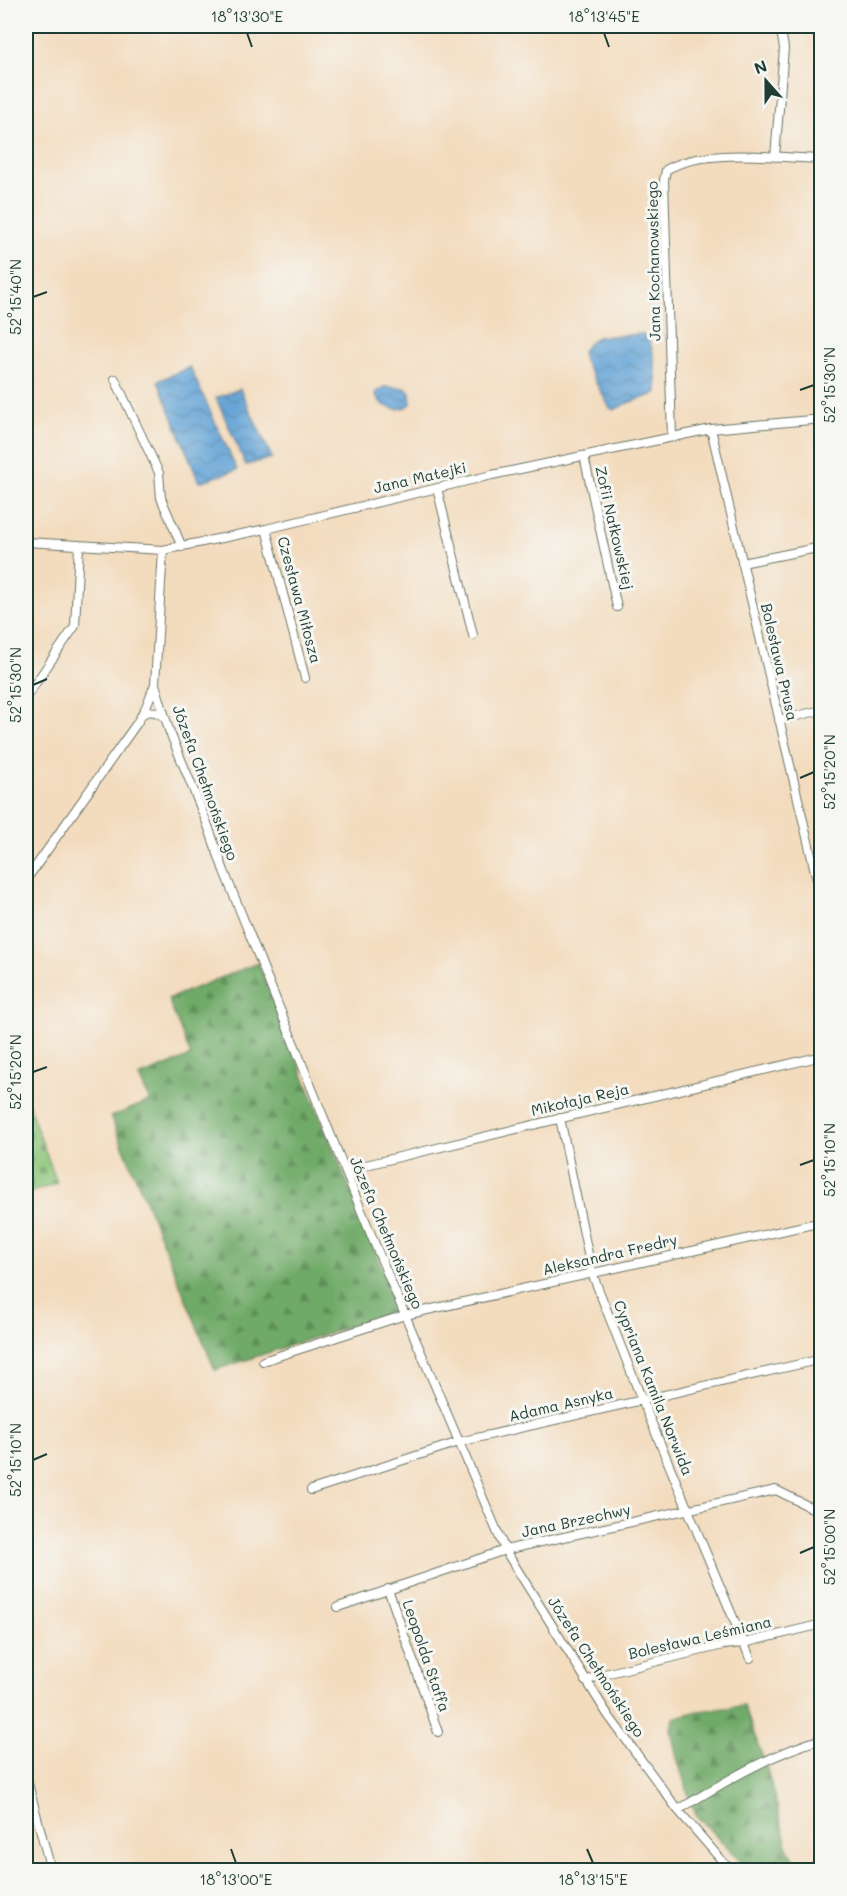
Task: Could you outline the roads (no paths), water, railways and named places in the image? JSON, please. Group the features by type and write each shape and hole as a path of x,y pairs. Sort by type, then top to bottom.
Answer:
{"street":[{"path":"775,158 784,48 780,26"},
{"name":"Jana Kochanowskiego","path":"672,437 664,180 666,170 709,156 822,159"},
{"path":"115,380 159,473 161,498 182,547"},
{"name":"Jana Matejki","path":"26,542 163,550 711,429 822,419"},
{"name":"Bolesława Prusa","path":"711,429 822,901"},
{"name":"Zofii Nałkowskiej","path":"584,456 617,607"},
{"path":"437,488 473,635"},
{"name":"Czesława Miłosza","path":"266,529 305,678"},
{"path":"26,697 75,626 80,545"},
{"path":"742,562 822,547"},
{"name":"Józefa Chełmońskiego","path":"163,550 155,684 165,717 224,872 345,1170 505,1550 585,1682 608,1715 678,1809 730,1870"},
{"path":"26,880 141,715 155,684"},
{"path":"779,720 822,710"},
{"path":"141,715 153,712 165,717"},
{"name":"Mikołaja Reja","path":"345,1170 822,1056"},
{"name":"Cypriana Kamila Norwida","path":"560,1118 592,1272 642,1400 750,1658"},
{"name":"Aleksandra Fredry","path":"263,1361 405,1315 822,1222"},
{"name":"Adama Asnyka","path":"311,1490 459,1442 822,1359"},
{"name":"Jana Brzechwy","path":"338,1606 505,1550 776,1490 822,1513"},
{"name":"Leopolda Staffa","path":"388,1589 438,1732"},
{"name":"Bolesława Leśmiana","path":"585,1682 605,1674 723,1645 744,1643 822,1624"},
{"path":"678,1809 736,1774 788,1750 822,1739"},
{"path":"26,1776 51,1870"}],"water":[{"path":"642,334 647,338 653,351 657,392 614,410 610,408 584,361 582,351 597,337"},
{"path":"190,367 237,470 199,482 158,381"},
{"path":"384,387 404,388 410,392 411,404 396,409 381,403 375,393"},
{"path":"240,389 272,458 246,465 216,398"}]}
